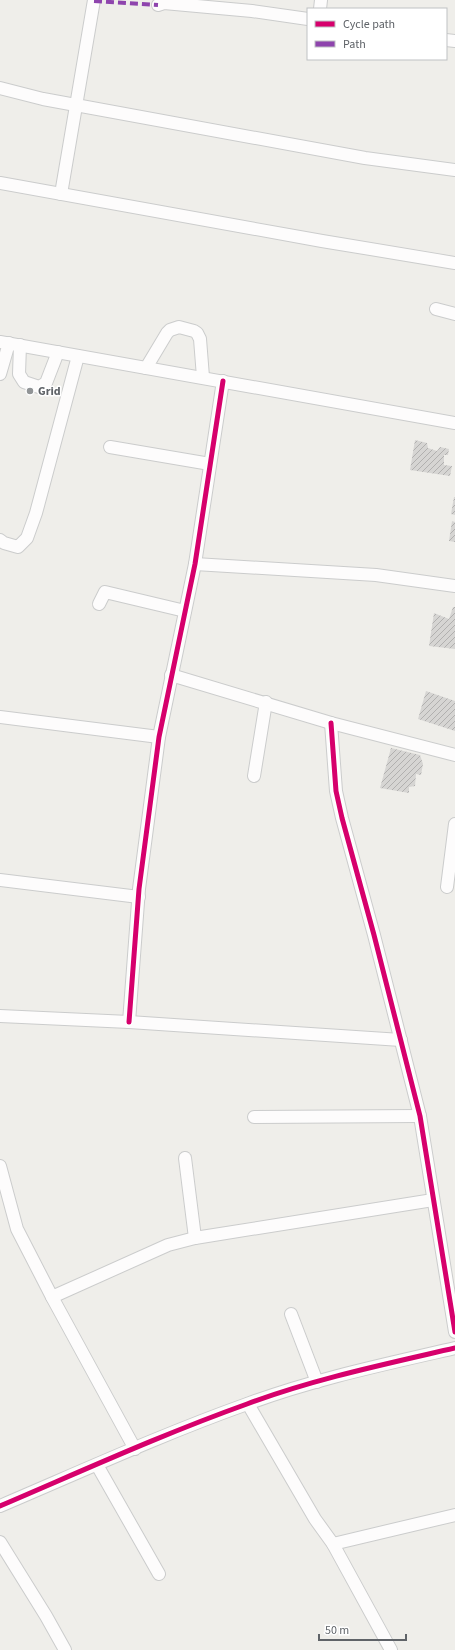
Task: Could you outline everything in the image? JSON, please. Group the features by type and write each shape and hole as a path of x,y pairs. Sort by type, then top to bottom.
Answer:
{"street":[{"path":"61,194 94,0"},
{"path":"158,4 164,3 252,11 307,19"},
{"path":"0,88 43,99 364,158 455,170"},
{"path":"0,183 322,242 455,263"},
{"path":"436,309 455,314"},
{"path":"146,368 167,333 170,330 180,327 194,331 200,339 203,377"},
{"path":"10,343 455,423"},
{"path":"10,343 19,374 24,382 39,387 46,383 58,352"},
{"path":"0,374 10,343"},
{"path":"0,540 4,543 18,546 27,538 36,513 78,356"},
{"path":"129,1022 138,897 159,737 195,564 223,381"},
{"path":"110,447 210,464"},
{"path":"195,564 376,575 455,586"},
{"path":"99,604 105,592 185,611"},
{"path":"171,674 331,723 455,755"},
{"path":"254,776 266,702"},
{"path":"0,717 159,737"},
{"path":"331,723 336,791 342,818 420,1116 455,1332"},
{"path":"447,887 455,824"},
{"path":"0,880 138,897"},
{"path":"0,1016 129,1022 401,1040"},
{"path":"254,1117 420,1116"},
{"path":"185,1158 195,1238"},
{"path":"0,1166 17,1229 135,1449"},
{"path":"52,1296 168,1245 195,1238 433,1200"},
{"path":"291,1314 317,1382"},
{"path":"0,1506 135,1449 248,1404 351,1372 455,1348"},
{"path":"248,1404 316,1519 334,1544 391,1650"},
{"path":"97,1465 159,1574"},
{"path":"334,1544 455,1515"},
{"path":"0,1542 6,1562 46,1616 65,1650"}],"building":[{"path":"415,440 427,443 428,448 437,451 440,447 449,449 448,455 444,455 444,465 452,466 450,476 410,470"},
{"path":"455,497 455,515 451,514"},
{"path":"452,521 455,522 455,542 449,541"},
{"path":"453,607 455,607 455,649 429,646 434,613 449,619"},
{"path":"426,691 455,701 455,731 418,719"},
{"path":"391,748 420,755 423,764 421,775 416,774 415,786 409,787 409,793 380,788"}],"marked path":[{"path":"94,1 158,5"}],"cycle path":[{"path":"129,1022 139,889 159,737 195,564 223,381"},
{"path":"331,723 336,791 342,818 374,935 420,1116 455,1332"},
{"path":"0,1506 154,1440 272,1395 350,1373 455,1348"}],"place":[{"name":"Grid","path":"30,391"}]}
